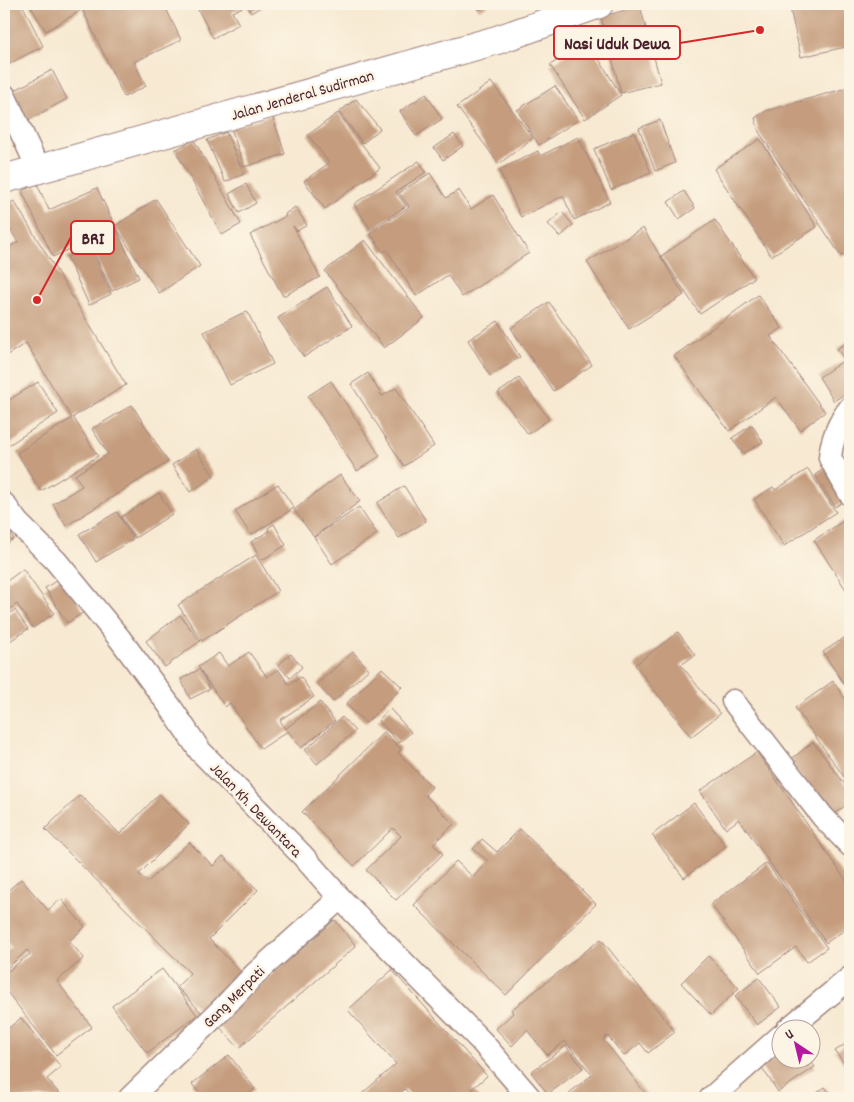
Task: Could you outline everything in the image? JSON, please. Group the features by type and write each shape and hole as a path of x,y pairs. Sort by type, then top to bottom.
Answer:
{"highway":[{"name":"Jalan Jenderal Sudirman","path":"4,179 496,40 599,4"}],"street":[{"path":"4,95 38,168"},
{"path":"850,408 834,438 830,458 850,494"},
{"name":"Jalan Kh. Dewantara","path":"4,504 17,522 56,561 120,639 200,750 302,854 340,898 481,1041 530,1098"},
{"path":"733,701 824,817 850,845"},
{"name":"Gang Merpati","path":"130,1098 221,1010 255,974 340,898"},
{"path":"799,1020 850,978"},
{"path":"711,1098 772,1043"}],"building":[{"path":"4,4 22,4 43,46 7,65 4,58"},
{"path":"29,4 76,4 80,11 46,31"},
{"path":"80,4 164,4 181,40 134,62 146,86 124,97"},
{"path":"195,4 264,5 251,13 247,5 232,12 239,24 213,38"},
{"path":"476,4 491,4 479,10"},
{"path":"789,4 850,4 850,46 801,57"},
{"path":"640,6 661,83 621,93 601,17"},
{"path":"588,41 621,95 585,119 550,65"},
{"path":"52,70 67,99 23,123 8,94"},
{"path":"491,82 533,138 499,164 457,107"},
{"path":"555,86 578,120 539,145 517,110"},
{"path":"850,87 850,254 841,256 759,132 755,118 766,111"},
{"path":"426,94 442,119 416,136 400,111"},
{"path":"356,99 380,129 363,143 339,112"},
{"path":"338,113 380,168 325,209 304,181 329,163 308,135"},
{"path":"272,115 285,154 244,167 231,128"},
{"path":"660,120 675,163 655,171 639,128"},
{"path":"226,132 244,174 225,182 207,140"},
{"path":"634,132 651,173 611,190 594,149"},
{"path":"454,134 463,146 443,160 434,148"},
{"path":"578,137 610,202 574,220 563,196 521,217 499,170 538,151 540,156"},
{"path":"760,139 817,227 771,256 714,169"},
{"path":"194,140 241,224 222,235 175,150"},
{"path":"419,161 426,172 396,192 406,206 371,230 354,204"},
{"path":"430,173 446,198 459,190 471,209 493,195 529,253 462,297 448,275 416,296 387,250 383,252 370,233 409,207 399,193"},
{"path":"37,184 49,210 97,188 139,278 112,291 88,240 53,257 22,191"},
{"path":"246,184 256,203 239,213 229,194"},
{"path":"684,191 695,208 679,219 668,202"},
{"path":"156,199 200,266 159,293 115,226"},
{"path":"14,201 126,385 73,417 98,456 41,491 17,453 72,418 26,343 4,357 4,250 18,242 4,219 4,207"},
{"path":"295,207 307,225 297,231 293,226 320,277 283,296 250,235 286,216 285,214"},
{"path":"562,212 573,225 560,237 548,224"},
{"path":"715,220 754,278 700,314 661,256"},
{"path":"643,228 684,295 629,329 587,262"},
{"path":"365,240 424,318 384,348 325,271"},
{"path":"90,247 111,294 89,305 67,257"},
{"path":"327,287 352,326 304,357 278,318"},
{"path":"758,295 782,328 770,336 825,412 800,430 776,397 729,431 674,356"},
{"path":"549,302 592,365 553,391 511,328"},
{"path":"247,311 273,364 230,385 204,332"},
{"path":"498,321 520,357 490,376 468,340"},
{"path":"850,340 850,367 837,349"},
{"path":"843,361 850,372 850,390 834,401 819,377"},
{"path":"368,373 382,396 396,388 434,446 404,466 351,384"},
{"path":"519,378 549,419 528,434 498,393"},
{"path":"331,381 380,456 357,471 308,396"},
{"path":"38,382 58,413 4,448 4,403"},
{"path":"132,405 168,462 66,526 53,504 82,486 75,475 108,454 92,429"},
{"path":"752,425 763,442 743,454 732,438"},
{"path":"196,449 214,476 190,492 172,465"},
{"path":"828,466 849,498 835,507 815,475"},
{"path":"808,469 836,512 784,546 754,499 773,487 775,490"},
{"path":"340,475 360,501 314,537 294,510"},
{"path":"278,484 294,508 251,535 235,511"},
{"path":"404,486 426,521 399,538 377,503"},
{"path":"159,493 172,514 135,538 121,517"},
{"path":"359,507 377,534 332,564 314,537"},
{"path":"117,512 133,539 96,562 79,534"},
{"path":"848,518 850,521 850,596 814,540"},
{"path":"4,524 14,539 4,545"},
{"path":"274,524 286,545 262,560 251,542 269,531 268,528"},
{"path":"256,555 278,591 202,641 178,605"},
{"path":"23,569 54,613 33,628 17,604 4,613 4,576 7,581"},
{"path":"62,577 84,612 67,623 45,588"},
{"path":"15,610 28,629 10,641 4,631 4,617"},
{"path":"180,615 200,641 165,667 146,641"},
{"path":"678,632 695,655 681,665 720,714 691,737 635,665"},
{"path":"850,634 850,693 823,652"},
{"path":"249,652 267,677 278,669 289,685 301,677 314,697 280,720 285,729 320,702 335,721 301,748 288,731 261,749 230,703 225,707 200,670 210,689 190,699 181,679 200,669 198,667 219,653 228,666"},
{"path":"353,652 369,669 333,702 317,684"},
{"path":"291,654 302,667 290,678 278,665"},
{"path":"382,668 402,687 366,723 346,704"},
{"path":"833,681 850,706 850,785 795,708"},
{"path":"390,709 411,732 399,743 378,720"},
{"path":"342,717 355,731 317,764 305,750"},
{"path":"384,732 401,749 398,753 432,787 425,795 454,824 433,844 443,854 396,900 366,870 401,836 393,828 354,866 302,812"},
{"path":"813,742 850,791 850,802 832,816 789,761"},
{"path":"757,752 850,886 850,926 826,943 739,819 726,829 700,791"},
{"path":"159,794 189,824 139,874 148,882 189,842 213,866 223,856 258,890 209,939 245,976 205,1016 177,987 190,973 45,829 80,795 120,834"},
{"path":"694,803 726,846 684,878 652,835"},
{"path":"520,829 596,904 506,995 414,905 456,861 473,877 488,861 473,849 482,839 497,852"},
{"path":"767,863 827,948 807,962 796,947 760,973 711,904"},
{"path":"21,879 48,910 61,899 85,927 69,941 84,958 57,981 92,1027 56,1055 4,988 4,974 30,954 27,950 4,971 4,953 11,947 4,939 4,894"},
{"path":"335,920 356,946 239,1048 216,1023"},
{"path":"601,939 675,1032 648,1053 640,1043 624,1056 608,1036 603,1039 649,1098 574,1098 569,1093 592,1075 565,1041 547,1055 527,1030 512,1046 496,1029 513,1013 511,1010"},
{"path":"708,956 739,988 711,1015 681,983"},
{"path":"162,969 197,1015 147,1053 112,1006"},
{"path":"392,970 487,1076 472,1089 478,1098 413,1098 405,1089 394,1098 357,1098 396,1064 348,1010"},
{"path":"759,978 781,1007 757,1025 735,996"},
{"path":"21,1018 61,1067 47,1079 63,1098 4,1098 4,1032"},
{"path":"850,1041 850,1072 835,1051"},
{"path":"566,1046 583,1068 548,1094 531,1072"},
{"path":"229,1055 255,1089 243,1098 203,1098 192,1084"},
{"path":"772,1059 772,1070 811,1070 778,1092 761,1066"},
{"path":"825,1087 834,1098 810,1098"}],"place":[{"name":"Nasi Uduk Dewa","path":"760,30"},
{"name":"BRI","path":"37,300"}]}
